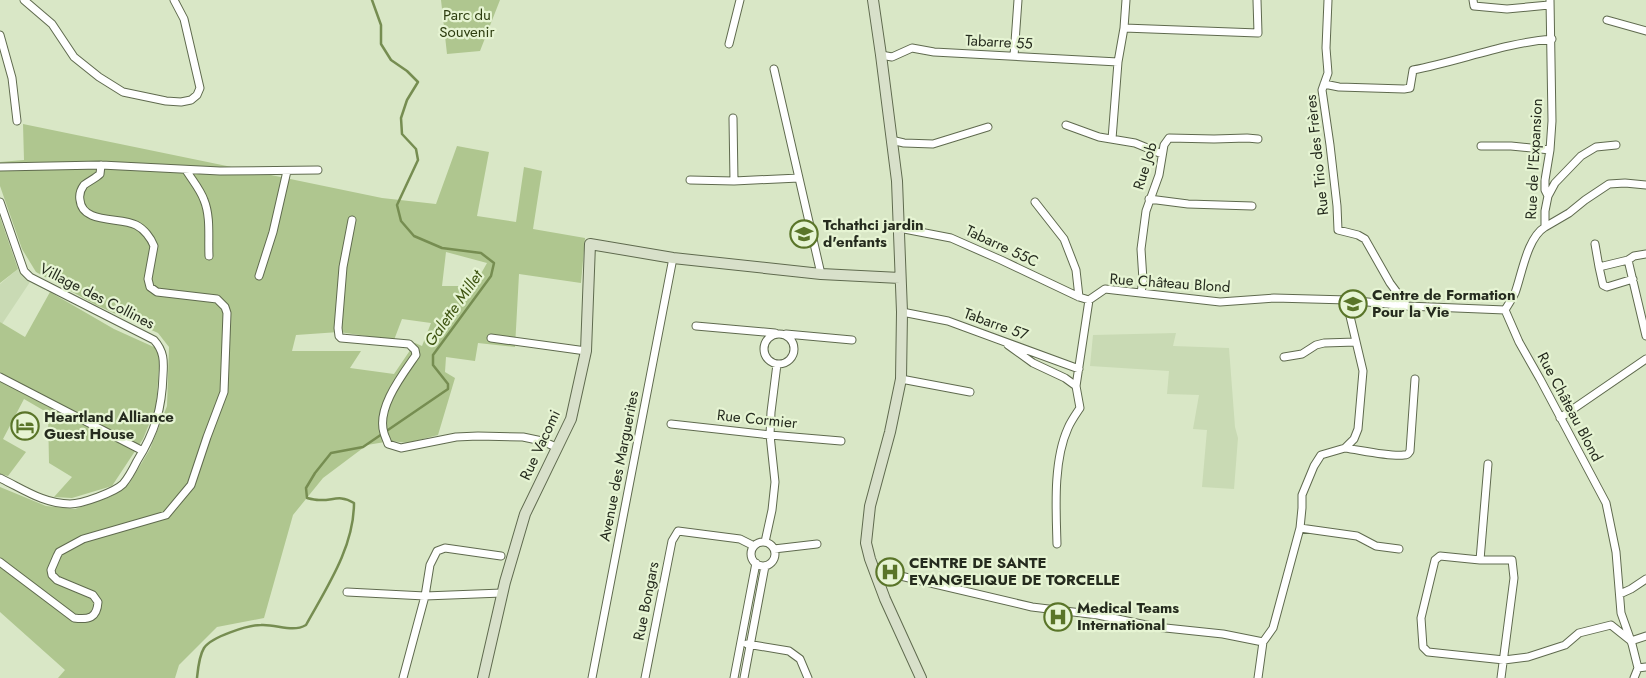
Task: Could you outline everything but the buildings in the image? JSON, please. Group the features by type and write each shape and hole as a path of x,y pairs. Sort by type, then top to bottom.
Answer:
{"street":[{"path":"24,0 52,24 74,57 99,77 123,92 166,101 181,102 191,100 197,95 200,88 184,19 174,0"},
{"path":"729,44 740,0"},
{"path":"873,0 882,54 897,181 902,312 901,379 890,432 870,506 866,544 870,560 886,599 922,678"},
{"path":"1014,56 1018,0"},
{"path":"1112,139 1118,62 1124,28 1126,0"},
{"path":"1124,28 1258,33 1257,0"},
{"name":"Rue Trio des Frères","path":"1328,0 1326,48 1328,73 1322,90 1332,154 1338,230 1358,235 1365,239 1390,283 1407,306"},
{"path":"1474,0 1474,6 1507,9 1550,3"},
{"name":"Rue de l'Expansion","path":"1505,310 1514,295 1537,232 1545,227 1545,211 1548,196 1544,180 1550,150 1552,39 1550,3"},
{"path":"1608,20 1646,31"},
{"path":"0,36 12,78 17,121"},
{"path":"1324,84 1339,87 1410,88 1413,70 1457,61 1529,41 1552,39"},
{"name":"Tabarre 55","path":"882,54 892,57 912,48 934,52 1118,62"},
{"path":"774,69 821,274"},
{"path":"733,118 734,181"},
{"path":"1066,126 1099,137 1135,143 1162,154"},
{"path":"892,140 904,143 933,144 988,127"},
{"name":"Rue Job","path":"1141,293 1143,280 1141,249 1149,199 1159,175 1164,145 1169,138 1258,139"},
{"path":"1548,196 1555,182 1582,156 1596,147 1616,145"},
{"path":"1481,146 1511,146 1550,150"},
{"path":"0,167 101,165 186,170 318,170"},
{"path":"0,562 74,618 83,620 92,617 98,611 98,602 93,595 57,580 52,575 51,570 59,552 83,539 166,515 191,485 224,392 227,313 225,307 217,299 157,292 150,287 148,279 154,246 152,240 135,224 91,216 80,203 80,194 84,186 100,174 101,165"},
{"path":"186,170 205,201 208,214 209,256"},
{"path":"259,276 287,171"},
{"path":"690,180 734,181 799,178"},
{"path":"1545,227 1569,213 1609,184 1646,185"},
{"path":"1149,199 1188,204 1252,206"},
{"name":"Village des Collines","path":"0,202 24,271 30,277 154,340 161,347 164,357 160,409 156,424 143,451 123,484 113,492 73,504 45,500 0,478"},
{"path":"1035,202 1064,239 1076,270 1079,297"},
{"path":"352,220 343,267 339,336 341,338 409,344 415,350 416,355 388,399 383,417 383,432 388,444 401,448 448,438 478,436 522,437 542,441 556,447"},
{"name":"Tabarre 55C","path":"899,228 951,238 1089,300"},
{"name":"Rue Vacomi","path":"483,678 502,593 525,514 571,419 586,351 590,244 674,258"},
{"path":"1596,244 1603,285 1607,286 1633,279"},
{"path":"1600,267 1646,254"},
{"path":"674,258 821,274 900,278"},
{"name":"Avenue des Marguerites","path":"592,678 674,258"},
{"path":"1628,260 1644,315 1646,336"},
{"name":"Rue Château Blond","path":"1089,300 1105,289 1220,302 1274,298 1505,310 1519,342 1606,503 1616,552 1621,613 1638,668"},
{"path":"1057,544 1058,472 1061,450 1068,428 1080,408 1076,386 1089,300"},
{"path":"1341,300 1349,312 1363,371 1358,429 1354,439 1345,448"},
{"name":"Tabarre 57","path":"902,312 948,321 1080,368"},
{"path":"696,326 852,340"},
{"path":"758,331 765,345 766,357 771,362 777,364 784,364 790,360 795,348 804,335"},
{"path":"765,345 768,339 775,333"},
{"path":"786,334 792,340 795,348"},
{"path":"491,338 586,351"},
{"path":"1002,341 1034,363 1065,378 1076,386"},
{"path":"1284,357 1302,354 1316,345 1324,343 1356,342"},
{"path":"1560,418 1646,359"},
{"path":"765,542 776,482 770,435 773,388 777,364"},
{"path":"0,377 143,451"},
{"path":"901,379 970,392"},
{"path":"1258,678 1263,642 1273,628 1300,528 1302,496 1314,466 1321,455 1345,448 1408,454 1410,451 1415,379"},
{"name":"Rue Cormier","path":"671,424 842,441"},
{"path":"1480,560 1488,464"},
{"path":"1300,528 1357,536 1376,546 1399,549"},
{"name":"Rue Bongars","path":"645,678 672,540 678,531 740,539 754,546"},
{"path":"744,678 765,566 774,558 774,549 771,545 760,542 754,546 751,556 756,563 765,566"},
{"path":"774,549 817,544"},
{"path":"403,678 425,596 430,565 438,551 445,548 501,556"},
{"path":"1501,678 1504,660 1514,578 1512,560 1480,560 1440,556 1435,560 1421,618 1423,647 1428,652 1504,660 1528,657 1565,645 1579,633 1610,625 1631,641 1646,636"},
{"path":"734,678 756,563"},
{"path":"875,570 1032,607 1098,615 1156,627 1223,634 1263,642"},
{"path":"1620,594 1646,579"},
{"path":"347,592 425,596 502,593"},
{"path":"741,643 789,651 800,659 808,678"},
{"path":"1634,678 1638,668 1646,667"}],"shaded area":[{"path":"18,269 30,282 2,324 0,322 0,284"},
{"path":"1176,333 1173,346 1229,348 1235,427 1238,438 1234,489 1202,487 1207,430 1193,429 1199,395 1167,394 1169,371 1090,366 1093,335"}],"green space":[{"name":"Parc du Souvenir","path":"441,0 500,0 480,51 447,54"},
{"path":"23,124 382,198 436,204 457,146 489,152 477,216 516,222 524,167 542,171 533,229 585,238 581,283 519,274 515,347 478,343 475,361 446,357 445,372 455,378 438,435 408,443 391,441 367,445 323,478 293,515 264,618 217,627 179,665 175,678 58,678 65,670 0,612 0,487 46,506 75,509 110,497 129,484 150,449 167,406 169,347 158,333 96,305 36,272 22,249 0,186 0,162 24,160","holes":["446,252 487,263 474,286 442,286","402,319 431,323 422,346 415,343 394,374 350,368 361,351 292,351 296,335 339,332 394,340"]},
{"path":"0,217 18,269 0,283"},
{"path":"50,292 114,329 156,348 160,355 156,407 143,439 112,486 72,498 54,497 72,477 49,463 48,413 24,399 3,439 26,452 8,476 0,474 0,322 25,337"}],"waterway":[{"name":"Galette Millet","path":"197,678 202,651 208,644 222,636 239,629 255,626 267,625 295,628 306,625 338,566 344,551 353,519 354,503 340,498 324,500 307,498 306,488 331,453 363,447 448,389 448,384 433,365 433,355 491,276 494,263 481,253 442,248 414,236 401,221 397,205 418,160 416,149 402,134 401,118 407,100 418,82 407,71 391,60 381,44 381,25 372,0"}],"place":[{"name":"Tchathci jardin d'enfants","path":"804,234"},
{"name":"Centre de Formation Pour la Vie","path":"1353,304"},
{"name":"Heartland Alliance Guest House","path":"25,426"},
{"name":"CENTRE DE SANTE EVANGELIQUE DE TORCELLE","path":"890,572"},
{"name":"Medical Teams International","path":"1058,617"}]}
